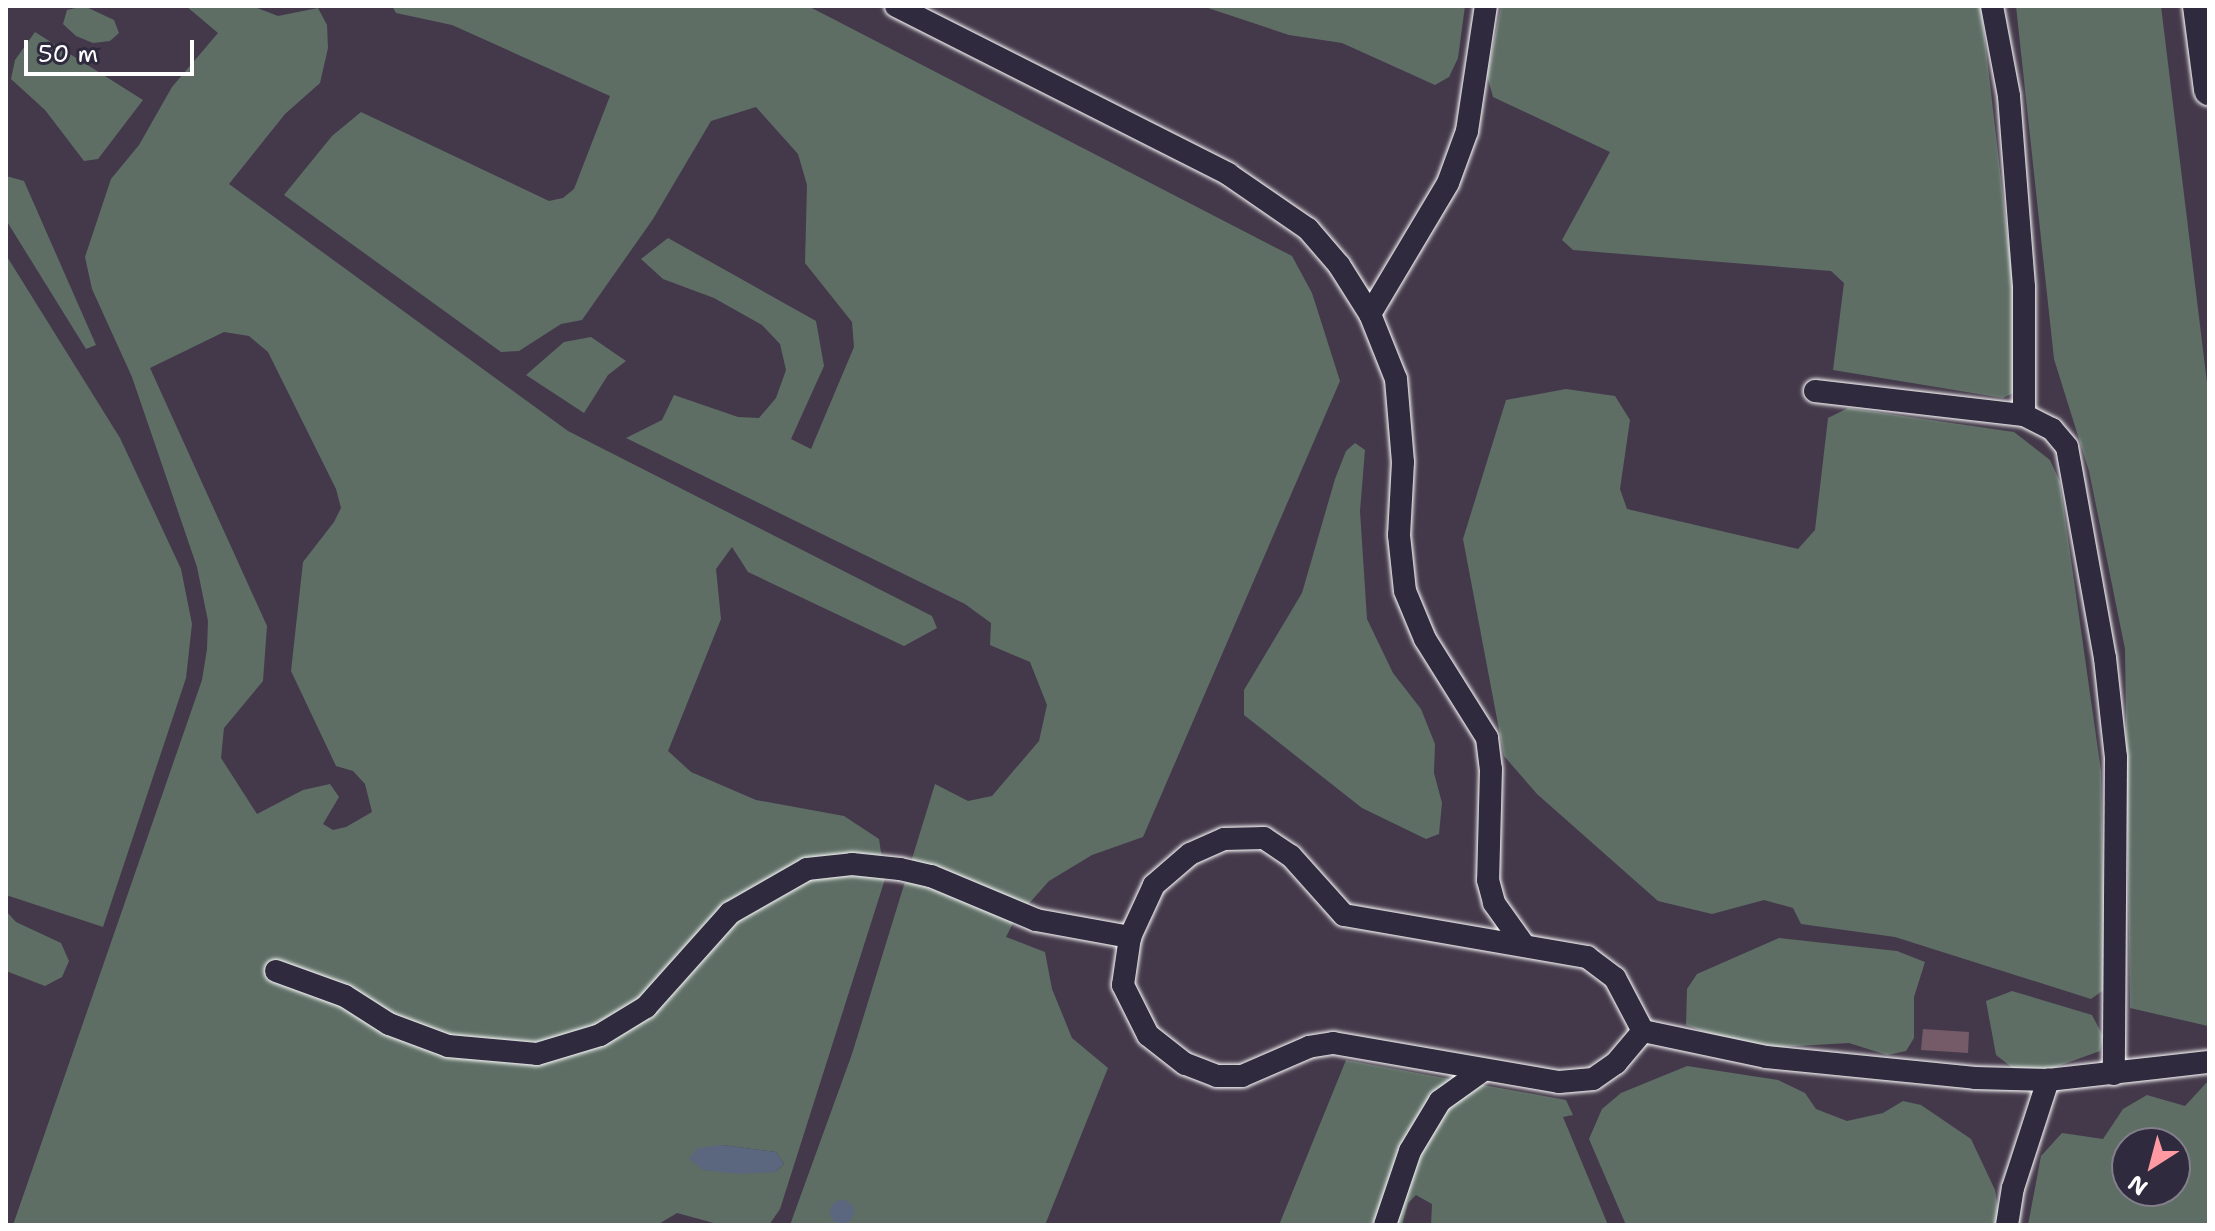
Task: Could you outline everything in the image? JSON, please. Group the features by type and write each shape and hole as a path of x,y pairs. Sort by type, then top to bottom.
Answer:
{"main road":[{"path":"2198,6 2209,90"}],"lane":[{"path":"896,6 1228,174 1282,208 1339,265 1370,314 1396,379 1402,420 1399,535 1405,591 1425,639 1487,738 1491,769 1488,880 1494,903 1524,945"},
{"path":"1370,314 1448,183 1467,131 1486,6"},
{"path":"1992,6 2009,96 2023,273 2024,415"},
{"path":"1815,391 2024,415 2052,429 2067,447 2105,658 2116,757 2114,1074"},
{"path":"1264,838 1291,856 1344,915 1587,957 1615,978 1643,1031 1616,1063 1593,1079 1559,1082 1333,1043 1309,1047 1242,1076 1217,1076 1185,1064 1148,1035 1123,985 1130,937 1154,885 1190,854 1224,839 1264,838"},
{"path":"276,971 345,996 389,1024 448,1046 537,1054 600,1035 646,1007 730,913 807,869 852,864 900,869 931,876 1036,920 1130,937"},
{"path":"1643,1031 1766,1057 1961,1077 2048,1080 2209,1062"},
{"path":"1385,1225 1410,1151 1440,1101 1482,1071"},
{"path":"2007,1225 2013,1188 2048,1080"}],"green space":[{"path":"84,6 114,20 119,33 110,41 93,43 76,36 63,24 67,10"},
{"path":"186,6 252,6 278,16 318,8 327,25 328,48 320,83 285,114 229,184 568,431 932,616 937,628 904,646 748,572 732,547 716,569 721,619 668,751 691,772 756,800 844,816 879,839 885,879 780,1209 769,1225 721,1225 677,1213 657,1225 13,1225 202,680 208,621 197,567 132,377 92,289 85,257 111,179 139,145 172,87 218,33","holes":["224,332 249,336 268,352 336,489 341,508 303,562 291,671 336,766 353,771 365,784 372,812 346,827 333,830 323,824 339,797 330,784 303,790 257,814 221,758 224,728 263,681 267,626 150,368","722,1145 776,1152 784,1164 775,1172 703,1170"]},
{"path":"392,6 808,6 1292,256 1312,293 1340,381 1143,837 1092,855 1049,881 1015,919 1006,937 1045,952 1052,989 1072,1038 1108,1068 1045,1225 790,1225 852,1054 935,784 968,801 992,796 1039,741 1047,705 1030,662 990,645 991,623 965,604 626,438 662,420 674,395 738,417 759,418 776,398 786,370 780,344 762,325 714,298 663,279 641,259 668,238 816,321 824,366 791,439 811,449 854,347 852,322 805,263 807,185 798,154 756,107 711,121 653,219 582,320 561,324 519,351 501,352 284,195 332,136 361,112 549,201 563,198 574,189 610,96 452,25 396,13"},
{"path":"1202,6 1465,6 1458,58 1449,77 1435,85 1342,43 1289,35"},
{"path":"1501,6 1981,6 2013,283 2013,393 2003,398 1833,370 1844,283 1831,271 1573,250 1562,240 1610,152 1493,97 1487,75"},
{"path":"2016,6 2161,6 2209,399 2208,1026 2130,1008 2125,649 2089,471 2054,359"},
{"path":"35,32 143,100 98,159 84,161 45,110 11,79 15,60"},
{"path":"6,176 24,181 96,345 86,349 6,220"},
{"path":"6,255 120,438 181,569 192,624 186,678 103,927 6,895"},
{"path":"591,337 626,361 608,375 584,413 526,375 564,342"},
{"path":"1566,389 1615,396 1630,420 1620,489 1627,509 1798,549 1815,530 1828,418 1848,408 2014,432 2050,460 2060,482 2101,771 2105,989 2091,999 1895,937 1801,924 1793,908 1764,900 1712,914 1658,901 1537,794 1504,756 1463,539 1506,400"},
{"path":"1355,443 1365,450 1360,511 1367,619 1393,673 1421,709 1435,744 1434,773 1442,803 1439,834 1426,839 1362,808 1244,715 1244,690 1302,593 1335,479 1346,451"},
{"path":"6,911 16,922 61,943 69,961 62,977 45,986 6,971"},
{"path":"1779,938 1897,951 1925,962 1914,997 1914,1038 1906,1051 1887,1055 1849,1043 1779,1047 1721,1038 1686,1025 1687,989 1697,974"},
{"path":"2012,991 2092,1015 2103,1036 2100,1051 2053,1068 2014,1069 1996,1055 1986,1001"},
{"path":"1346,1060 1566,1100 1573,1115 1563,1117 1608,1225 1431,1225 1432,1204 1416,1195 1408,1203 1402,1225 1279,1225"},
{"path":"1687,1066 1778,1080 1805,1093 1816,1109 1847,1121 1883,1113 1903,1101 1921,1105 1971,1139 1995,1190 2000,1225 1626,1225 1589,1139 1602,1109 1621,1093"},
{"path":"2209,1080 2209,1225 2028,1225 2041,1156 2062,1133 2103,1139 2111,1127 2123,1109 2147,1095 2185,1106"}],"water":[{"path":"722,1145 776,1152 784,1164 775,1172 739,1174 703,1170 689,1159 698,1148"},
{"path":"842,1200 851,1203 854,1212 851,1221 842,1224 833,1221 830,1212 833,1203"}],"building":[{"path":"1923,1029 1969,1032 1968,1053 1921,1050"}]}
